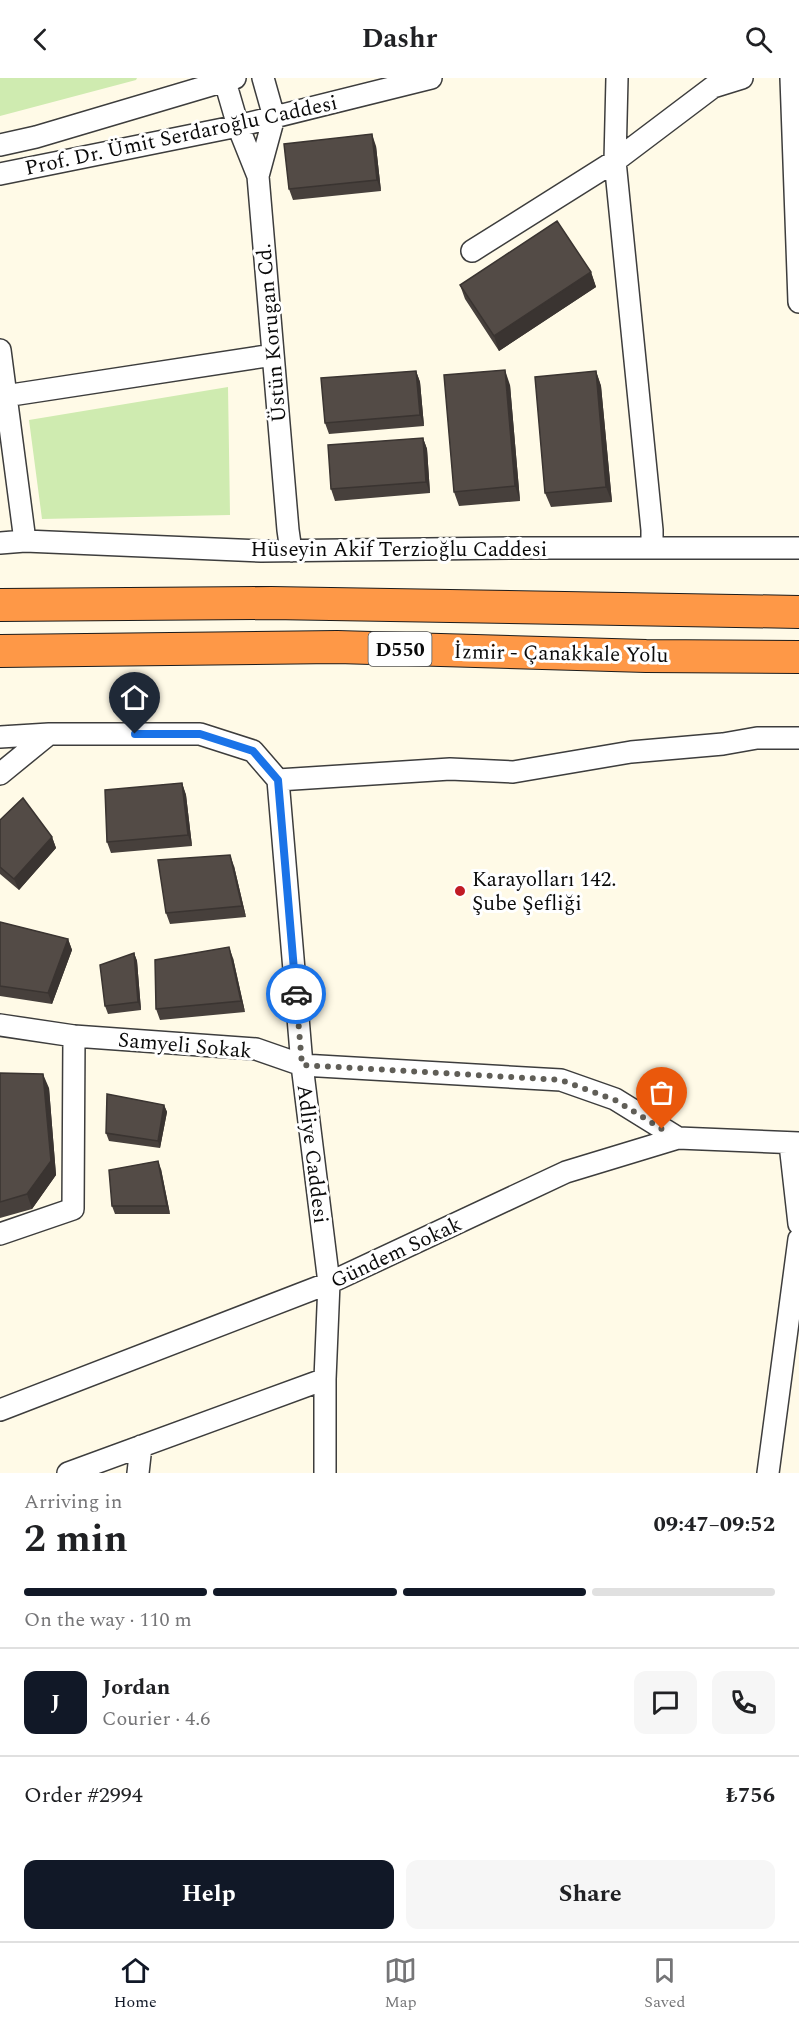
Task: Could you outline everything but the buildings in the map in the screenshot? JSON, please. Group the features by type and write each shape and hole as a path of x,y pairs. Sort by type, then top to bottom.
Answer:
{"highway":[{"name":"D550","path":"0,605 271,603 799,612"},
{"name":"İzmir - Çanakkale Yolu","path":"0,651 337,647 646,656 799,657"}],"street":[{"path":"263,78 274,117"},
{"name":"Prof. Dr. Ümit Serdaroğlu Caddesi","path":"0,174 238,126 431,78"},
{"path":"617,78 615,161 651,518 652,548"},
{"path":"472,251 615,161 713,87 742,78"},
{"path":"791,78 799,302"},
{"path":"228,79 238,126 258,176"},
{"name":"Prof. Dr. Ümit Serdaroğlu Caddesi","path":"0,145 228,79"},
{"name":"Üstün Korugan Cd.","path":"274,117 258,176 291,551"},
{"path":"0,350 25,541"},
{"path":"5,396 273,355"},
{"name":"Hüseyin Akif Terzioğlu Caddesi","path":"0,543 25,541 261,551 799,548"},
{"path":"0,774 49,734"},
{"path":"0,737 49,734 200,734 253,751 278,780 450,770 513,772 631,752 723,744 758,738 799,738"},
{"name":"Adliye Caddesi","path":"278,780 302,1065 329,1283 325,1379 325,1473"},
{"name":"Samyeli Sokak","path":"0,1025 74,1036 256,1049 302,1065 561,1080 615,1100 678,1138"},
{"path":"0,1234 73,1209 74,1036"},
{"name":"Gündem Sokak","path":"0,1410 329,1283 566,1172 678,1138 795,1143"},
{"path":"795,1143 799,1224"},
{"path":"768,1473 799,1239"},
{"path":"68,1473 325,1379"},
{"path":"138,1473 141,1446"}],"green space":[{"path":"0,78 137,78 0,116"},
{"path":"228,387 230,515 42,519 29,420"}],"way so far":[{"path":"296,994 302,1065 561,1080 615,1100 662,1129"}],"place":[{"name":"Karayolları 142. Şube Şefliği","path":"460,891"}],"route":[{"path":"135,734 200,734 253,751 278,780 296,994"}]}
